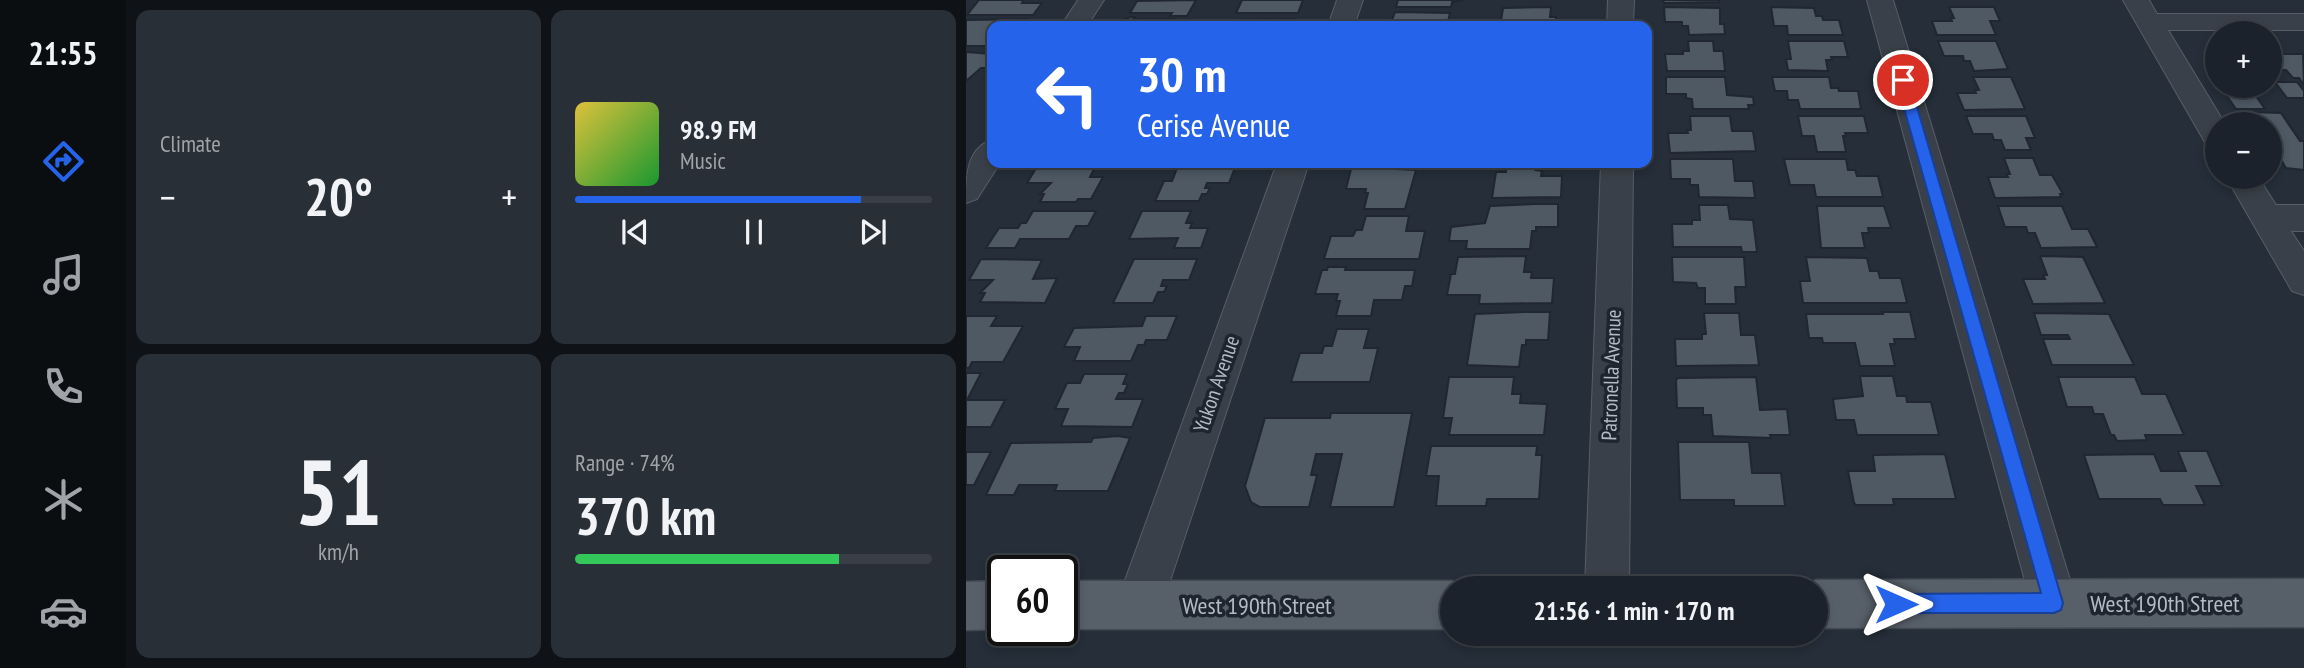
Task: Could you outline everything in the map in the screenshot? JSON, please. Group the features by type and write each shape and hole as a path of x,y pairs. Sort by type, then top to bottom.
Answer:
{"main road":[{"name":"West 190th Street","path":"1828,604 2304,603"},
{"name":"West 190th Street","path":"1078,605 1440,605"},
{"path":"966,606 987,606"}],"street":[{"path":"1077,21 1091,0"},
{"path":"1343,21 1350,0"},
{"path":"1620,21 1621,0"},
{"path":"1880,0 2054,603"},
{"path":"2142,11 2304,22"},
{"path":"2142,11 2205,116"},
{"path":"966,191 987,159"},
{"name":"Yukon Avenue","path":"1139,605 1291,168"},
{"name":"Patronella Avenue","path":"1607,576 1617,168"},
{"path":"2249,189 2304,281"},
{"path":"2266,218 2304,218"}],"building":[{"path":"979,0 1024,0 1022,3 1042,3 1033,15 967,15"},
{"path":"1196,0 1187,16 1170,16 1172,13 1130,13 1137,1"},
{"path":"1242,0 1303,0 1298,13 1236,13"},
{"path":"1398,0 1464,0 1452,2 1451,7 1396,7"},
{"path":"1663,0 1719,0 1719,2 1664,3"},
{"path":"1551,7 1550,17 1573,21 1501,21 1503,8"},
{"path":"1664,7 1720,8 1720,24 1724,24 1725,34 1689,35 1688,26 1682,26 1682,22 1665,22"},
{"path":"1771,7 1814,8 1816,16 1822,16 1823,20 1839,20 1843,35 1788,35 1787,26 1774,26"},
{"path":"1949,7 1994,7 2000,21 1990,21 1996,35 1937,35 1932,21 1952,21 1951,18 1954,18"},
{"path":"1395,12 1450,13 1448,21 1392,21"},
{"path":"1135,17 1133,19 1175,19 1124,21"},
{"path":"1028,19 987,21 987,46 966,46 966,20"},
{"path":"1294,19 1293,21 1233,20"},
{"path":"1688,41 1713,41 1714,51 1723,51 1725,71 1667,71 1665,54 1683,54 1683,51 1689,51"},
{"path":"1788,41 1844,41 1848,57 1831,57 1832,60 1826,60 1828,71 1788,70 1786,59 1791,59"},
{"path":"1938,41 1996,41 2008,69 1974,71 1970,61 1964,61 1963,56 1944,56"},
{"path":"966,52 987,54 987,68 981,68 966,81"},
{"path":"2282,54 2303,54 2304,85 2299,78 2293,78 2286,70 2282,70"},
{"path":"1666,77 1725,77 1727,95 1753,97 1754,105 1748,105 1749,109 1693,109 1692,99 1686,98 1686,94 1666,94"},
{"path":"1772,77 1829,77 1831,88 1858,91 1861,109 1800,109 1798,100 1788,100 1787,91 1775,91"},
{"path":"1973,77 2011,77 2025,109 1964,110 1957,93 1976,93 1975,90 1979,90"},
{"path":"2282,82 2297,82 2304,91 2304,98 2287,98 2282,91"},
{"path":"2228,98 2257,98 2265,109 2236,109"},
{"path":"2282,114 2300,141 2304,141 2304,170 2286,168 2282,162"},
{"path":"1690,116 1730,116 1732,131 1753,131 1756,151 1670,153 1668,133 1688,133 1687,130 1691,130"},
{"path":"1798,116 1864,116 1868,133 1845,133 1846,136 1843,136 1846,152 1817,152 1814,136 1802,136"},
{"path":"1966,116 2026,116 2035,138 2026,138 2031,150 2005,150 2001,140 1994,140 1992,134 1973,134"},
{"path":"2004,158 2033,158 2040,175 2052,175 2063,194 2060,194 2061,197 1995,198 1988,177 2008,177 2006,174 2010,174"},
{"path":"1670,159 1733,159 1735,181 1753,181 1755,198 1699,197 1698,185 1690,185 1690,179 1671,179"},
{"path":"1784,159 1846,159 1848,170 1855,170 1857,176 1878,176 1883,197 1816,197 1814,185 1790,185"},
{"path":"1036,168 1094,168 1090,177 1103,177 1091,199 1078,199 1076,202 1040,202 1044,194 1040,194 1051,183 1027,183"},
{"path":"1177,168 1235,168 1229,183 1207,183 1205,188 1210,188 1207,194 1202,194 1199,201 1155,201 1164,181 1172,181"},
{"path":"1506,168 1535,168 1542,171 1541,176 1562,176 1561,197 1492,198 1496,172 1506,172"},
{"path":"1351,169 1416,170 1405,209 1364,209 1368,193 1365,193 1366,189 1346,189"},
{"path":"1558,204 1558,227 1536,227 1536,231 1532,231 1530,249 1466,249 1467,241 1449,241 1451,227 1485,223 1490,206"},
{"path":"1699,205 1728,205 1730,219 1753,220 1757,252 1742,252 1741,247 1673,247 1672,224 1692,224 1692,220 1700,220"},
{"path":"1817,206 1884,206 1891,228 1868,228 1869,233 1862,233 1865,248 1821,248"},
{"path":"1998,206 2062,206 2072,229 2088,229 2097,247 2041,248 2035,233 2028,233 2026,227 2005,227"},
{"path":"1033,211 1096,211 1088,226 1076,226 1069,239 1020,239 1015,248 986,248 999,228 1018,228 1021,223 1026,223"},
{"path":"1142,211 1191,211 1186,223 1192,223 1190,228 1208,228 1201,248 1174,248 1178,238 1129,239"},
{"path":"1366,216 1409,216 1406,231 1425,231 1419,259 1324,259 1331,236 1353,236 1356,230 1362,230"},
{"path":"1526,256 1524,272 1532,272 1531,278 1554,278 1552,303 1479,304 1480,295 1447,295 1458,257"},
{"path":"2040,256 2083,257 2105,303 2033,304 2023,279 2045,279 2043,275 2047,275"},
{"path":"1672,257 1744,257 1746,287 1735,287 1736,304 1705,304 1705,288 1698,288 1696,283 1673,282"},
{"path":"1806,257 1867,258 1870,271 1878,271 1880,278 1901,278 1907,303 1803,303 1800,281 1810,281"},
{"path":"981,259 1042,260 1033,279 1057,278 1045,303 980,302 985,293 980,293 993,280 969,280"},
{"path":"1134,259 1197,259 1189,280 1163,280 1161,286 1167,286 1164,292 1158,292 1153,303 1113,303"},
{"path":"1328,267 1346,267 1345,270 1415,270 1412,286 1405,286 1402,300 1374,300 1371,316 1336,316 1340,301 1336,301 1338,294 1315,294 1322,270 1327,270"},
{"path":"1550,312 1548,340 1526,340 1526,345 1522,345 1519,367 1467,365 1475,314"},
{"path":"1882,312 1910,312 1916,339 1894,339 1895,344 1890,344 1895,366 1860,366 1855,343 1823,343 1822,338 1809,338 1806,314 1883,314"},
{"path":"1704,313 1739,313 1741,335 1755,335 1759,365 1676,366 1675,339 1702,339 1702,334 1706,334"},
{"path":"2034,313 2109,314 2134,365 2052,365 2043,339 2070,339 2068,335 2041,335"},
{"path":"966,316 997,316 991,326 1023,326 1003,362 972,362 969,368 966,368"},
{"path":"1146,316 1177,316 1167,340 1146,340 1144,345 1138,345 1131,361 1074,361 1080,347 1064,347 1074,328 1142,326"},
{"path":"1337,329 1369,329 1364,348 1378,348 1370,382 1291,382 1300,353 1322,353 1324,346 1332,346"},
{"path":"966,373 981,373 967,400 1005,400 991,427 966,427"},
{"path":"1084,374 1127,374 1123,384 1128,384 1124,393 1119,393 1116,399 1143,399 1132,427 1061,426 1068,409 1055,409 1067,383 1080,383"},
{"path":"1860,376 1893,376 1897,396 1906,396 1907,402 1931,402 1939,435 1857,435 1854,420 1836,420 1833,399 1863,396"},
{"path":"1449,377 1514,377 1512,394 1521,394 1520,403 1547,404 1544,435 1449,435 1452,418 1443,418"},
{"path":"1756,377 1760,410 1787,409 1790,435 1770,435 1771,438 1713,436 1711,415 1703,415 1703,408 1677,408 1678,378"},
{"path":"2058,377 2135,377 2142,394 2166,394 2184,435 2145,435 2147,440 2117,441 2114,435 2111,435 2103,414 2094,414 2092,407 2067,407"},
{"path":"1331,413 1412,413 1394,507 1330,507 1342,454 1316,454 1311,475 1317,475 1309,507 1260,507 1251,502 1245,486 1265,418 1330,418"},
{"path":"1093,438 1130,438 1108,491 1055,491 1057,485 1019,485 1014,495 986,495 1011,443 1091,442"},
{"path":"1678,442 1749,442 1752,473 1781,473 1785,506 1734,506 1734,500 1680,500"},
{"path":"1431,446 1537,446 1536,455 1542,455 1539,499 1487,499 1486,506 1436,506 1439,476 1426,476"},
{"path":"2178,451 2207,451 2222,486 2196,486 2205,505 2163,505 2160,499 2099,499 2084,455 2154,454 2161,471 2186,471"},
{"path":"966,452 991,452 974,485 966,485"},
{"path":"1945,454 1956,499 1893,499 1894,505 1854,503 1848,471 1875,471 1873,455"}],"route":[{"path":"1896,604 2054,603 1903,80"}]}
